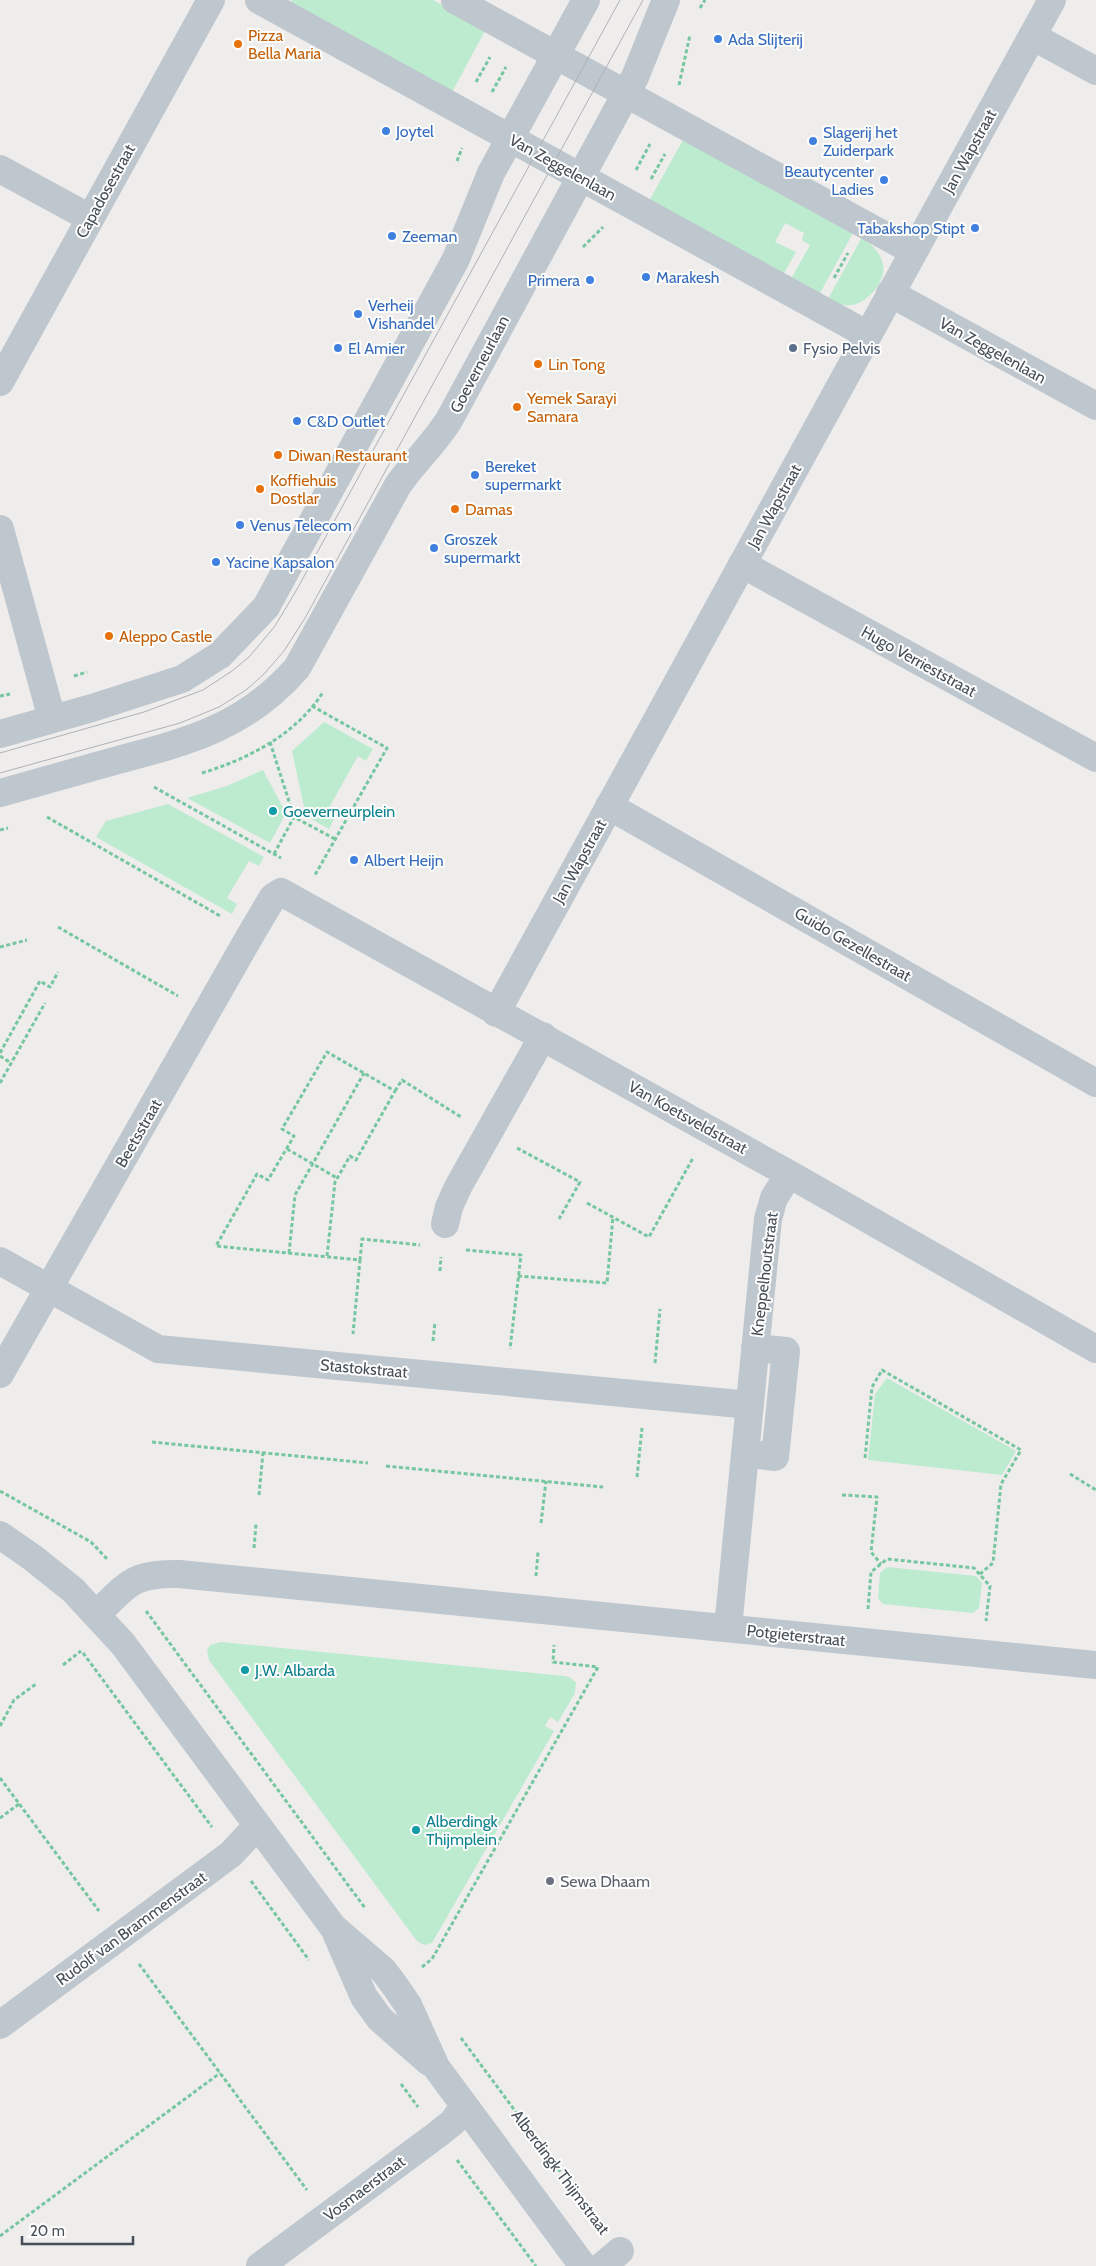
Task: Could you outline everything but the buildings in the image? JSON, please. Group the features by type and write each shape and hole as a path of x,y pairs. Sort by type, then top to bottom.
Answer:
{"street":[{"name":"Capadosestraat","path":"0,382 211,0"},
{"name":"Van Zeggelenlaan","path":"259,0 868,335"},
{"path":"455,0 913,251"},
{"path":"0,734 165,685 198,670 220,655 266,607 456,259 491,173 586,0"},
{"name":"Goeverneurlaan","path":"0,793 191,740 221,727 258,705 283,684 297,668 398,485 438,436 448,420 646,54 666,0"},
{"name":"Jan Wapstraat","path":"496,1013 1052,0"},
{"path":"1032,36 1096,71"},
{"path":"0,169 90,218"},
{"name":"Van Zeggelenlaan","path":"890,293 1096,406"},
{"path":"0,530 52,719"},
{"name":"Hugo Verrieststraat","path":"742,564 1096,758"},
{"name":"Guido Gezellestraat","path":"609,806 1096,1083"},
{"name":"Beetsstraat","path":"0,1374 273,897 289,897"},
{"name":"Van Koetsveldstraat","path":"289,897 496,1013 543,1036 1096,1349"},
{"path":"445,1224 449,1207 458,1186 543,1036"},
{"name":"Kneppelhoutstraat","path":"728,1628 769,1214 774,1198 789,1174"},
{"name":"Stastokstraat","path":"0,1260 158,1349 750,1405"},
{"name":"Kneppelhoutstraat","path":"745,1453 775,1457 786,1351 755,1348"},
{"path":"0,1535 56,1575 98,1614 123,1644 333,1927 382,1970 395,1986 408,2006 436,2067 583,2266"},
{"path":"98,1614 127,1584 149,1575 188,1574 728,1628"},
{"name":"Potgieterstraat","path":"728,1628 1096,1665"},
{"name":"Rudolf van Brammenstraat","path":"0,2025 231,1854 258,1826"},
{"name":"Vosmaerstraat","path":"260,2266 438,2134 453,2122 464,2106"}],"path":[{"path":"697,15 704,0"},
{"path":"603,226 628,202 674,120 677,94 692,28"},
{"path":"468,115 514,33"},
{"path":"462,148 468,115 514,33"},
{"path":"628,202 674,120"},
{"path":"818,307 864,224"},
{"path":"289,897 314,877 387,748 312,706"},
{"path":"270,742 294,817 336,839"},
{"path":"154,787 282,859"},
{"path":"47,817 251,934"},
{"path":"274,854 294,817"},
{"path":"306,872 314,877"},
{"path":"58,927 162,987"},
{"path":"0,947 27,940"},
{"path":"11,1063 0,1055 40,981 50,987 58,972"},
{"path":"0,1083 45,1003"},
{"path":"360,1260 216,1246 257,1174 268,1180 294,1136 282,1129 327,1052 395,1091"},
{"path":"289,1252 295,1195 364,1073"},
{"path":"328,1256 335,1182 350,1156 356,1160 402,1080 464,1119"},
{"path":"515,1146 580,1182 559,1219"},
{"path":"286,1149 337,1178"},
{"path":"587,1203 649,1236 690,1165"},
{"path":"518,1276 607,1283 613,1217"},
{"path":"355,1312 362,1239 430,1246"},
{"path":"464,1250 521,1256 513,1327"},
{"path":"655,1369 660,1309"},
{"path":"865,1458 872,1387 882,1370 1020,1450 1001,1484 993,1563 980,1574"},
{"path":"637,1477 643,1422"},
{"path":"152,1442 368,1463"},
{"path":"259,1495 263,1453"},
{"path":"386,1466 603,1486"},
{"path":"1070,1474 1096,1490"},
{"path":"541,1523 546,1481"},
{"path":"0,1490 90,1542 102,1552 367,1910"},
{"path":"842,1495 877,1497 871,1552 881,1564 887,1559 974,1568 980,1574 990,1586 983,1654"},
{"name":"Potgieterstraat","path":"865,1642 871,1572 881,1564"},
{"path":"420,1968 432,1960 598,1666 553,1662 558,1611"},
{"path":"75,1643 310,1962"},
{"path":"62,1665 81,1651"},
{"path":"0,1726 14,1700 36,1684"},
{"path":"0,1778 89,1897"},
{"path":"0,1818 20,1804"},
{"path":"151,1979 290,2167"},
{"name":"Alberdingk Thijmstraat","path":"458,2033 491,2078 611,2259"},
{"path":"0,2236 220,2073"},
{"path":"397,2079 536,2266"}],"green space":[{"path":"292,0 433,0 486,29 451,94 289,5"},
{"path":"683,140 853,233 819,295 791,279 810,245 802,240 804,233 785,223 775,242 796,252 783,275 649,201"},
{"path":"862,237 869,242 882,260 882,278 869,297 856,304 839,304 828,299"},
{"path":"324,722 373,749 366,761 358,756 326,813 334,819 329,829 306,816 292,751"},
{"path":"263,770 286,813 270,843 187,798 227,786"},
{"path":"168,804 264,857 259,866 249,861 227,898 237,904 232,914 96,837 106,821"},
{"path":"887,1378 1016,1451 1002,1475 868,1460 875,1394"},
{"path":"887,1567 976,1576 982,1583 979,1608 973,1613 883,1604 878,1598 880,1573"},
{"name":"Alberdingk Thijmplein","path":"221,1642 564,1676 576,1682 575,1693 558,1722 550,1717 545,1726 554,1731 432,1943 424,1945 417,1941 209,1660 207,1650 210,1645"}],"tram line":[{"path":"0,753 144,712 203,690 249,657 275,626 620,0"},
{"path":"0,773 180,723 219,707 246,690 263,675 284,651 305,618 643,0"}],"place":[{"name":"Ada Slijterij","path":"718,39"},
{"name":"Pizza Bella Maria","path":"238,44"},
{"name":"Joytel","path":"386,131"},
{"name":"Slagerij het Zuiderpark","path":"813,141"},
{"name":"Beautycenter Ladies","path":"884,180"},
{"name":"Tabakshop Stipt","path":"975,228"},
{"name":"Zeeman","path":"392,236"},
{"name":"Marakesh","path":"646,277"},
{"name":"Primera","path":"590,280"},
{"name":"Verheij Vishandel","path":"358,314"},
{"name":"El Amier","path":"338,348"},
{"name":"Fysio Pelvis","path":"793,348"},
{"name":"Lin Tong","path":"538,364"},
{"name":"Yemek Sarayi Samara","path":"517,407"},
{"name":"C&D Outlet","path":"297,421"},
{"name":"Diwan Restaurant","path":"278,455"},
{"name":"Bereket supermarkt","path":"475,475"},
{"name":"Koffiehuis Dostlar","path":"260,489"},
{"name":"Damas","path":"455,509"},
{"name":"Venus Telecom","path":"240,525"},
{"name":"Groszek supermarkt","path":"434,548"},
{"name":"Yacine Kapsalon","path":"216,562"},
{"name":"Aleppo Castle","path":"109,636"},
{"name":"Goeverneurplein","path":"273,811"},
{"name":"Albert Heijn","path":"354,860"},
{"name":"J.W. Albarda","path":"245,1670"},
{"name":"Alberdingk Thijmplein","path":"416,1830"},
{"name":"Sewa Dhaam","path":"550,1881"}]}
